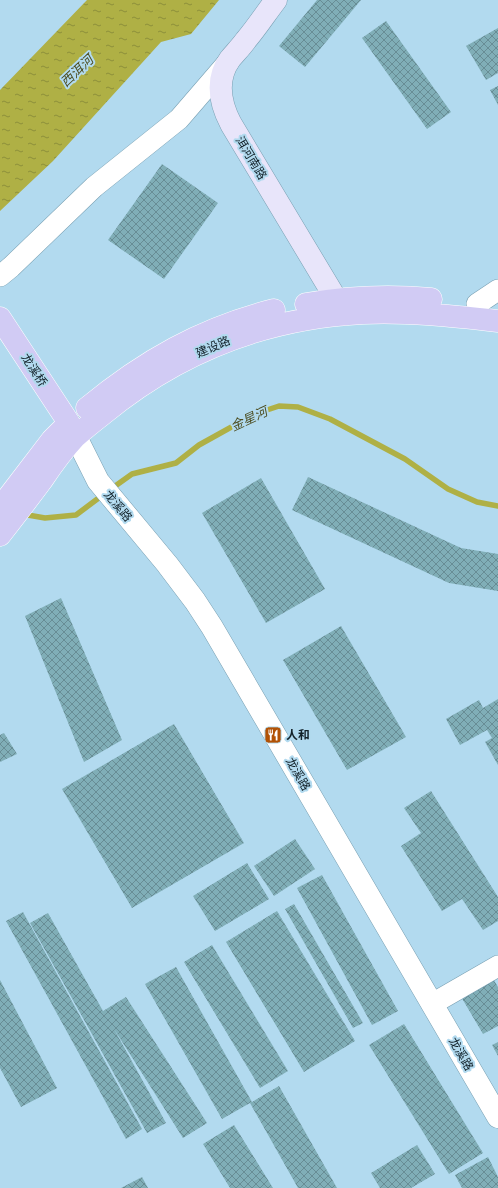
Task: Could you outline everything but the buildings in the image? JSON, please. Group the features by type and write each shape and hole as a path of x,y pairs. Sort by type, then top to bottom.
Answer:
{"main road":[{"name":"洱河南路","path":"276,0 246,41 229,61 222,75 220,87 222,102 225,113 231,124 341,307"},
{"name":"建设路","path":"341,307 391,297 422,298 488,305"},
{"name":"建设路","path":"0,535 7,508 52,440 72,430 112,387 136,370 198,336 260,314 308,303 498,321"},
{"name":"龙溪桥","path":"0,318 72,430"}],"street":[{"path":"0,276 94,187 179,119 229,61"},
{"path":"488,305 498,290"},
{"name":"龙溪路","path":"72,430 98,482 167,564 212,628 498,1117"},
{"path":"432,1004 498,966"}],"water":[{"name":"西洱河","path":"87,0 219,0 191,34 161,42 53,161 0,211 0,90"}],"waterway":[{"name":"金星河","path":"111,489 132,474 176,463 199,445 255,414 279,406 298,407 330,419 405,459 448,489 477,502 498,506"},
{"name":"金星河","path":"22,514 45,518 76,515 104,494"}],"place":[{"name":"人和","path":"273,735"}]}
